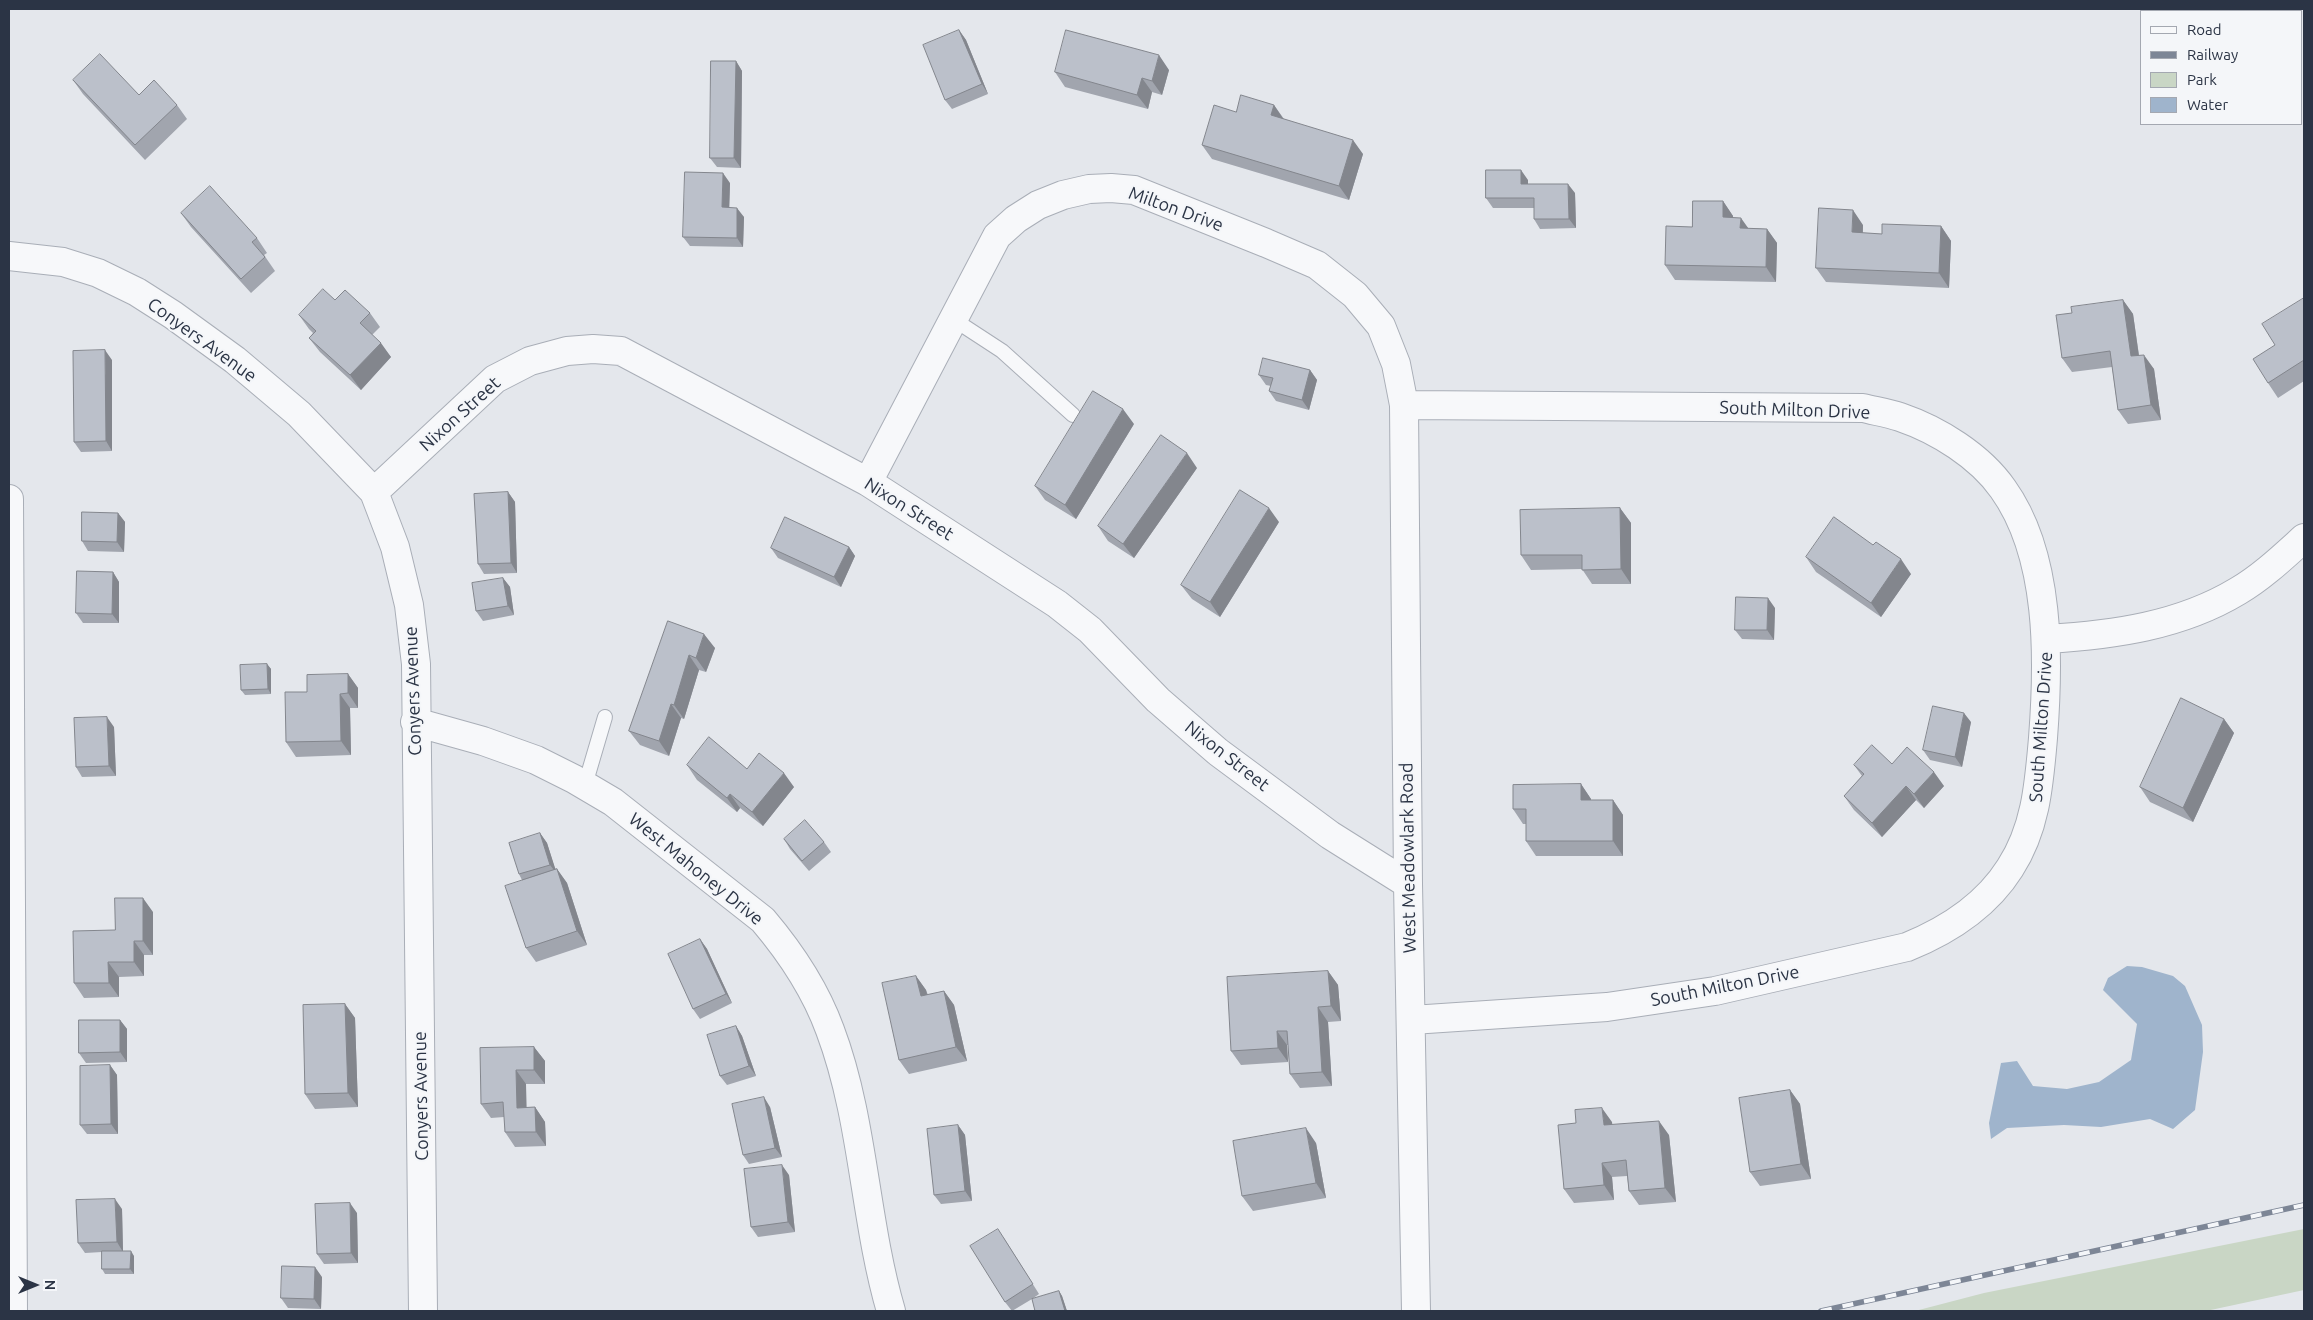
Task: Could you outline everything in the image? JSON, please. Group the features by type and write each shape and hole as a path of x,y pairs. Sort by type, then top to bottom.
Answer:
{"street":[{"name":"Milton Drive","path":"868,482 997,236 1016,219 1038,205 1063,195 1089,189 1134,190 1317,265 1356,295 1381,326 1396,364 1404,405"},
{"name":"Conyers Avenue","path":"9,256 63,262 98,274 137,292 159,306 234,360 299,414 374,492 395,547 409,605 416,664 423,1311"},
{"name":"Nixon Street","path":"374,492 495,379 530,361 567,351 593,349 621,350 868,482 1057,604 1090,630 1158,700 1218,752 1330,835 1408,884"},
{"name":"South Milton Drive","path":"1404,405 1863,408 1900,417 1941,436 1974,458 2002,488 2014,505 2031,550 2043,599 2046,639 2046,700 2035,811 2022,846 2010,868 1992,892 1959,922 1934,936 1908,947 1715,991 1607,1007 1412,1020"},
{"name":"West Meadowlark Road","path":"1404,405 1408,884 1416,1311"},
{"path":"9,499 13,1311"},
{"path":"2046,639 2098,636 2140,628 2197,611 2239,590 2304,538"},
{"name":"West Mahoney Drive","path":"416,722 483,741 536,760 585,785 612,802 762,920 803,974 830,1030 844,1074 873,1235 891,1311"}],"lane":[{"path":"954,319 1002,351 1073,415"},
{"path":"585,785 605,717"}],"green space":[{"path":"2304,1229 2304,1290 2206,1311 1915,1311 1984,1293"}],"water":[{"path":"2127,966 2142,967 2173,976 2185,986 2202,1025 2203,1052 2195,1110 2173,1129 2150,1119 2101,1127 2064,1125 2007,1128 1991,1139 1989,1123 2001,1063 2017,1061 2033,1086 2067,1089 2099,1082 2131,1060 2137,1024 2103,990 2108,978"}],"building":[{"path":"959,30 982,84 945,100 923,45"},
{"path":"1066,30 1159,55 1152,81 1142,78 1137,95 1055,72"},
{"path":"100,54 139,95 154,80 177,105 135,145 73,80"},
{"path":"711,61 736,61 734,158 710,158"},
{"path":"1241,95 1274,105 1271,115 1353,140 1339,186 1202,145 1214,105 1236,112"},
{"path":"1486,170 1521,170 1521,184 1568,184 1569,219 1534,219 1534,198 1486,198"},
{"path":"685,172 723,173 722,207 737,208 737,238 683,237"},
{"path":"210,186 257,238 252,242 265,257 241,279 181,213"},
{"path":"1693,201 1723,201 1723,217 1741,218 1740,228 1767,229 1766,267 1665,265 1666,226 1692,227"},
{"path":"1819,208 1853,210 1852,232 1882,234 1882,224 1941,226 1939,273 1816,268"},
{"path":"323,289 335,300 345,290 370,313 360,323 381,343 350,375 309,338 316,331 299,315"},
{"path":"2304,298 2304,360 2268,383 2253,359 2275,345 2262,324"},
{"path":"2123,300 2131,356 2144,355 2151,405 2118,410 2110,351 2062,358 2056,315 2072,313 2071,307"},
{"path":"105,350 106,441 74,442 73,351"},
{"path":"1263,358 1310,370 1302,400 1269,391 1273,378 1259,375"},
{"path":"1093,391 1123,409 1065,505 1035,486"},
{"path":"1161,435 1187,453 1123,544 1098,526"},
{"path":"1240,490 1269,508 1210,602 1181,585"},
{"path":"508,492 511,563 478,564 474,494"},
{"path":"1620,508 1621,569 1582,570 1582,555 1521,555 1520,510"},
{"path":"82,512 118,513 117,542 82,541"},
{"path":"785,517 849,547 834,577 771,548"},
{"path":"1834,517 1873,545 1876,542 1901,559 1871,603 1806,557"},
{"path":"77,571 113,572 112,614 76,613"},
{"path":"503,578 508,606 476,611 472,583"},
{"path":"1736,597 1768,598 1767,630 1735,630"},
{"path":"668,621 704,634 696,658 689,655 674,705 671,704 659,741 629,731"},
{"path":"267,664 268,689 241,690 240,665"},
{"path":"348,674 348,693 340,694 341,741 286,742 285,692 307,692 307,675"},
{"path":"2181,698 2224,719 2183,808 2140,787"},
{"path":"1933,706 1964,713 1955,757 1923,750"},
{"path":"107,717 109,766 76,767 74,718"},
{"path":"709,737 747,769 759,753 784,773 752,812 730,794 727,798 687,765"},
{"path":"1872,745 1892,764 1907,747 1934,772 1914,794 1906,786 1872,823 1844,796 1864,774 1854,765"},
{"path":"1581,784 1581,800 1613,800 1613,841 1526,841 1526,809 1513,809 1513,785"},
{"path":"805,820 824,842 802,861 784,839"},
{"path":"540,833 550,865 519,874 509,843"},
{"path":"557,869 577,931 526,948 505,886"},
{"path":"115,898 143,898 143,941 134,941 134,962 108,962 109,983 74,983 73,931 115,930"},
{"path":"700,939 726,994 693,1009 668,954"},
{"path":"1328,971 1331,1006 1318,1007 1322,1072 1290,1074 1287,1031 1277,1031 1278,1048 1231,1051 1227,977"},
{"path":"916,976 921,996 944,991 956,1047 899,1060 882,983"},
{"path":"345,1004 348,1093 305,1094 303,1005"},
{"path":"79,1020 120,1020 120,1052 79,1053"},
{"path":"736,1026 749,1066 720,1076 707,1035"},
{"path":"534,1047 534,1070 516,1070 517,1108 535,1107 536,1132 505,1132 503,1102 481,1104 480,1048"},
{"path":"110,1065 111,1124 80,1125 80,1066"},
{"path":"1790,1090 1801,1164 1750,1172 1739,1098"},
{"path":"764,1097 775,1148 743,1155 732,1104"},
{"path":"1602,1108 1604,1125 1659,1121 1665,1188 1629,1191 1626,1160 1602,1163 1604,1185 1564,1189 1558,1125 1576,1123 1575,1110"},
{"path":"958,1125 965,1191 934,1195 927,1129"},
{"path":"1306,1128 1316,1183 1242,1196 1233,1141"},
{"path":"782,1165 788,1222 751,1227 744,1169"},
{"path":"115,1199 117,1242 78,1243 76,1200"},
{"path":"350,1203 351,1253 317,1254 315,1204"},
{"path":"998,1229 1033,1284 1005,1302 970,1246"},
{"path":"102,1251 131,1251 130,1269 102,1269"},
{"path":"282,1266 315,1267 314,1299 281,1298"},
{"path":"1059,1291 1065,1311 1035,1311 1032,1299"}],"railway":[{"path":"1821,1311 2304,1205"}]}
